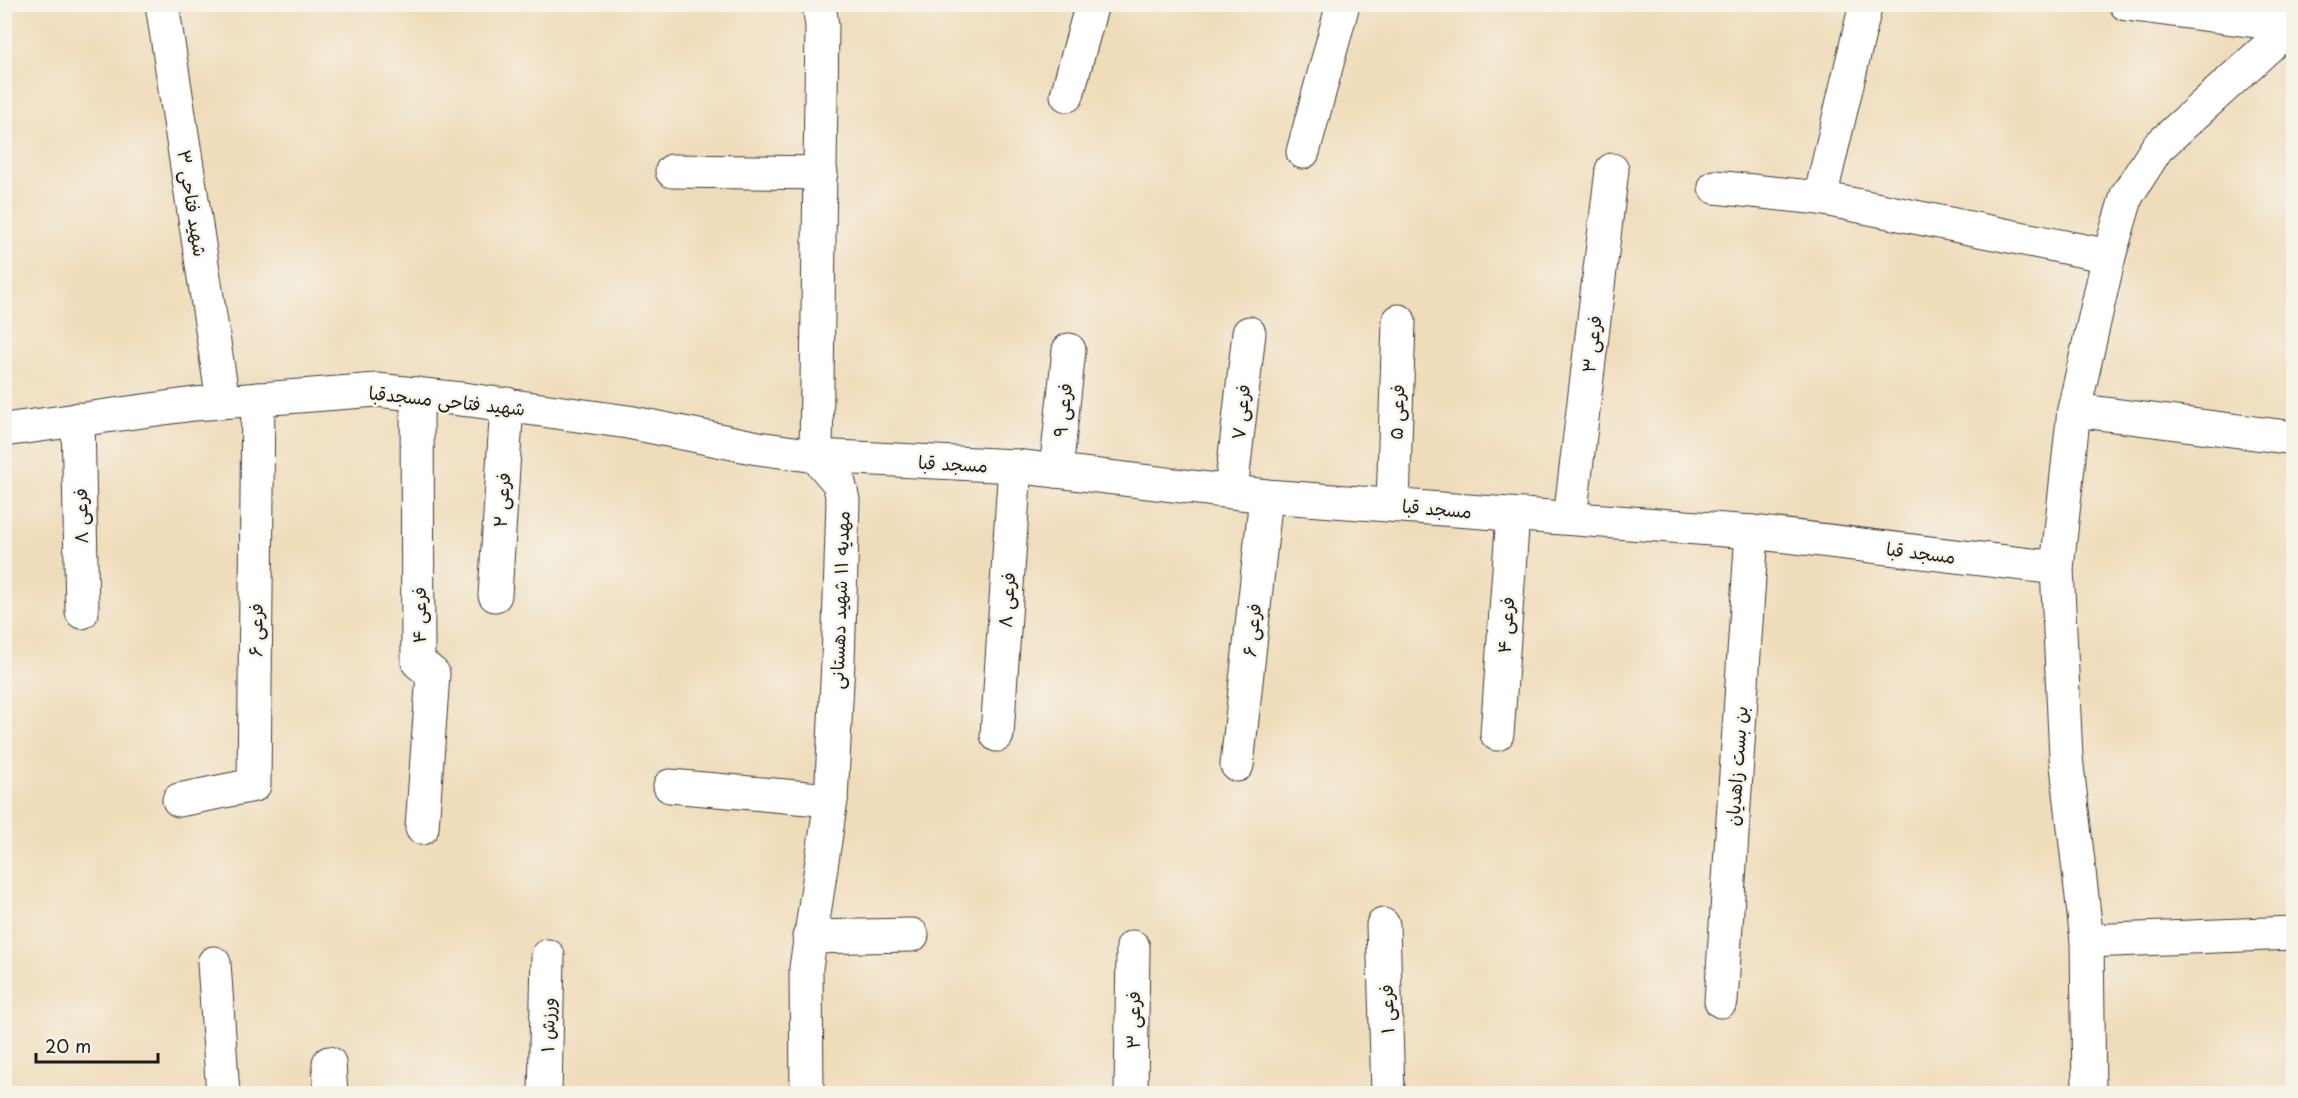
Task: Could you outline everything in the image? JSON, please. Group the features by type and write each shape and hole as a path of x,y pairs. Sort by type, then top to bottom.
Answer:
{"street":[{"name":"شهید فتاحی ۳","path":"162,4 223,401"},
{"path":"816,456 822,26 819,4"},
{"path":"1067,95 1092,4"},
{"path":"1303,152 1343,4"},
{"path":"1820,198 1866,4"},
{"path":"2126,4 2291,19"},
{"path":"2089,1094 2087,941 2066,757 2057,568 2074,410 2109,256 2127,195 2157,148 2291,19"},
{"name":"فرعی ۳","path":"1570,518 1612,170"},
{"path":"672,171 821,173"},
{"path":"1715,187 1820,198 2109,256"},
{"name":"فرعی ۵","path":"1393,504 1399,321"},
{"name":"فرعی ۷","path":"1232,491 1249,333"},
{"name":"فرعی ۹","path":"1056,471 1069,350"},
{"name":"شهید فتاحی مسجدقبا","path":"4,429 223,401 377,390 628,422 758,448 816,456"},
{"name":"فرعی ۴","path":"417,394 418,662 433,674 422,828"},
{"name":"فرعی ۶","path":"179,800 254,785 258,399"},
{"name":"فرعی ۲","path":"495,595 507,405"},
{"path":"2074,410 2294,438"},
{"name":"فرعی ۸","path":"78,419 82,612"},
{"name":"مسجد قبا","path":"816,456 1015,466 1266,495 1752,532 2057,568"},
{"name":"مهدیه ۱۱ شهید دهستانی","path":"807,1094 806,968 831,800 843,500 839,483 816,456"},
{"name":"فرعی ۸","path":"997,735 1015,466"},
{"name":"فرعی ۶","path":"1237,765 1266,495"},
{"name":"فرعی ۴","path":"1497,734 1513,515"},
{"name":"بن بست زاهدیان","path":"1720,1001 1752,532"},
{"path":"670,786 831,800"},
{"name":"فرعی ۱","path":"1383,925 1388,1094"},
{"path":"2087,941 2294,933"},
{"path":"809,937 912,935"},
{"name":"فرعی ۳","path":"1131,1094 1132,947"},
{"name":"ورزش ۱","path":"545,1094 548,956"},
{"path":"214,963 223,1094"}]}
